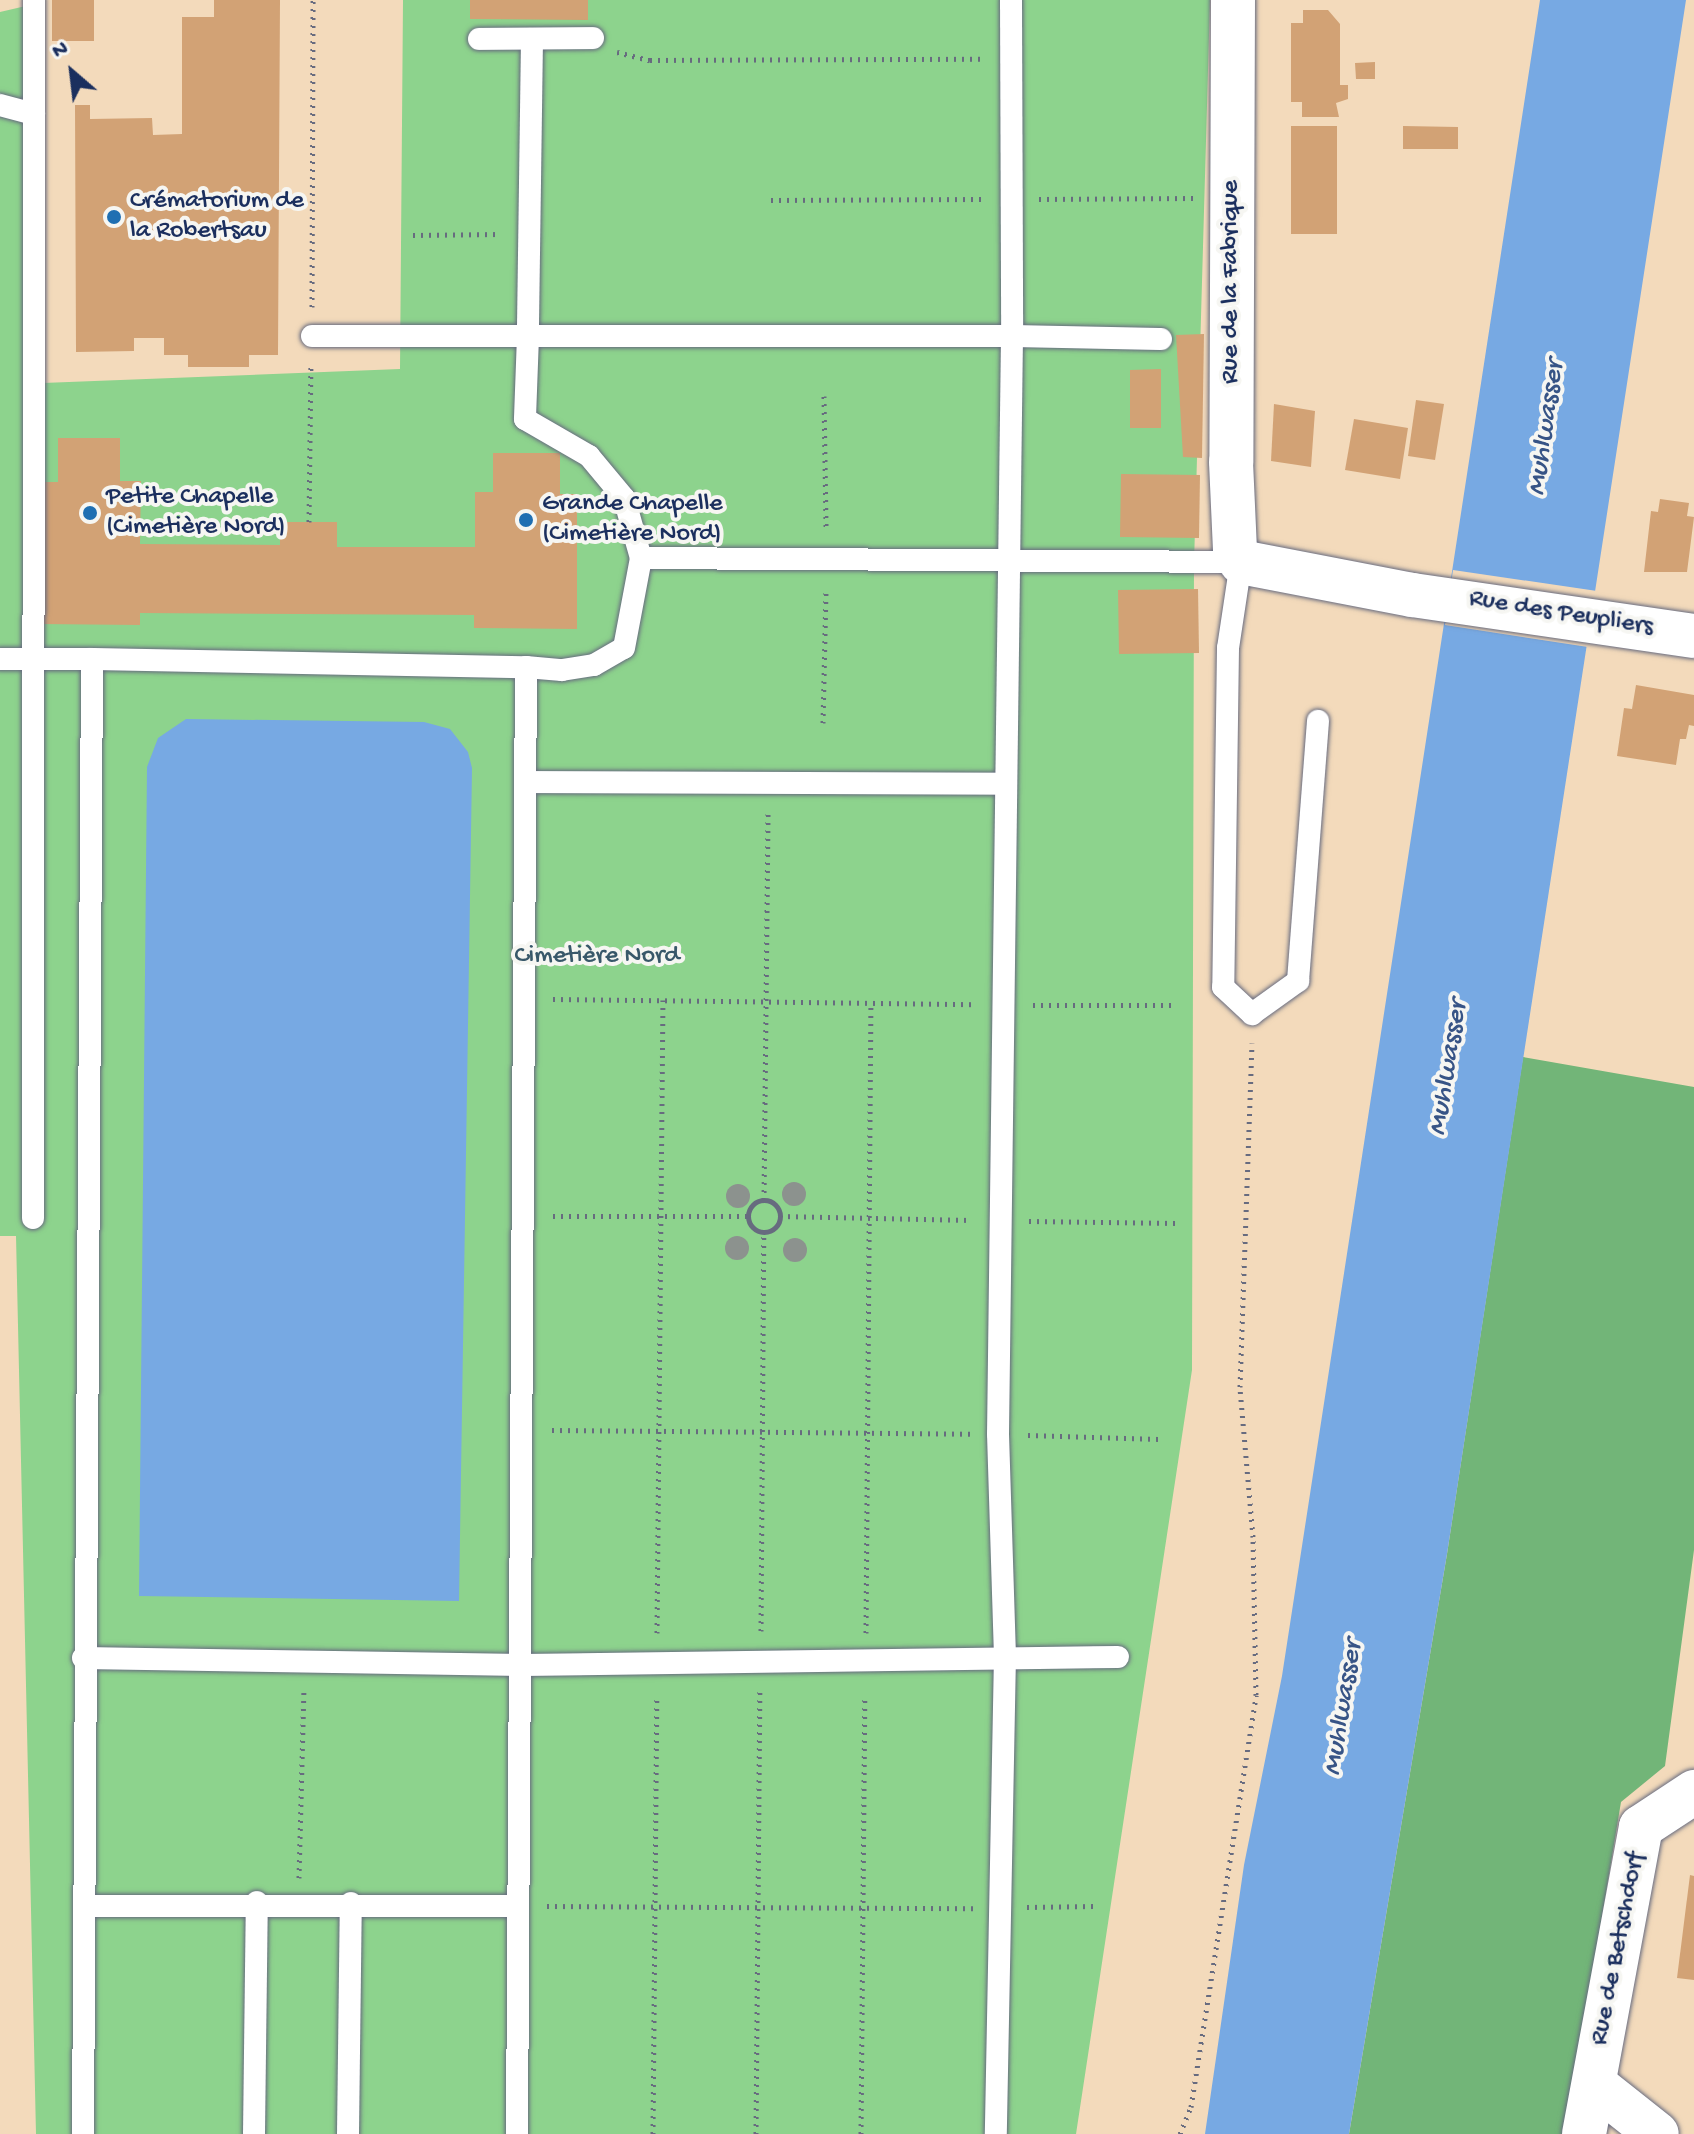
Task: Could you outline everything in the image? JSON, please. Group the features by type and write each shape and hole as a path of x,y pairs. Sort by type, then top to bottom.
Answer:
{"street":[{"name":"Rue de la Fabrique","path":"1233,0 1231,462 1235,551 1241,562"},
{"name":"Rue des Peupliers","path":"1241,562 1412,595 1428,593 1694,636"},
{"name":"Rue de Betschdorf","path":"1584,2134 1641,1827 1694,1792"},
{"path":"1594,2084 1657,2134"}],"lane":[{"path":"33,1218 30,658 34,0"},
{"path":"996,2134 1005,1655 998,1434 1012,336 1011,0"},
{"path":"479,39 593,38"},
{"path":"0,659 562,670 594,665 624,648 641,558 624,498 589,456 525,419 532,39"},
{"path":"0,105 34,114"},
{"path":"312,336 1012,336 1161,339"},
{"path":"641,558 1241,562 1228,641 1223,987 1252,1014 1298,981 1318,721"},
{"path":"83,2134 86,1906 83,1658 92,659"},
{"path":"517,2134 528,782 526,667"},
{"path":"528,782 1005,784"},
{"path":"83,1658 522,1665 1005,1655 1118,1657"},
{"path":"86,1906 257,1902 518,1906"},
{"path":"254,2134 257,1902"},
{"path":"348,2134 351,1903"}],"path":[{"path":"309,522 313,0"},
{"path":"593,38 613,51 650,60 1011,59"},
{"path":"771,200 1194,198"},
{"path":"413,235 530,233"},
{"path":"764,1200 768,783"},
{"path":"525,998 1176,1005"},
{"path":"657,1633 663,1000"},
{"path":"866,1658 871,1003"},
{"path":"1180,2134 1191,2107 1256,1695 1253,1537 1240,1387 1252,1014"},
{"path":"764,1200 776,1204 780,1216 776,1227 764,1232 752,1227 748,1216 753,1204 764,1200"},
{"path":"524,1216 748,1216"},
{"path":"780,1216 1176,1223"},
{"path":"761,1632 764,1232"},
{"path":"523,1430 998,1434 1159,1439"},
{"path":"756,2134 761,1660"},
{"path":"298,1903 304,1662"},
{"path":"653,2134 657,1698"},
{"path":"861,2134 865,1699"},
{"path":"518,1906 1095,1906"}],"green space":[{"name":"Cimetière Nord","path":"403,0 1210,0 1194,564 1192,1370 1076,2134 36,2134 16,1236 0,1236 0,12 43,2 43,383 400,369"},
{"path":"1523,1057 1694,1087 1694,1550 1665,1766 1621,1802 1566,2134 1349,2134 1447,1554"}],"water":[{"name":"Muhlwasser","path":"1540,0 1686,0 1447,1554 1349,2134 1205,2134 1244,1865 1282,1676"},
{"path":"186,719 424,722 450,729 468,752 472,768 459,1601 139,1596 147,767 158,738"}],"pier":[{"path":"1453,570 1597,591 1588,647 1445,625"}],"building":[{"path":"52,0 94,0 94,41 52,41"},
{"path":"214,0 280,0 278,355 249,355 249,367 188,367 188,355 164,355 164,338 134,338 134,351 76,352 75,105 90,105 90,119 152,118 153,135 182,134 182,17 214,17"},
{"path":"470,0 588,0 588,20 470,19"},
{"path":"1303,10 1328,10 1340,24 1340,85 1348,85 1348,99 1336,103 1339,117 1302,117 1302,102 1291,102 1291,23 1303,23"},
{"path":"1375,62 1375,79 1356,79 1355,63"},
{"path":"1291,126 1337,126 1337,234 1291,234"},
{"path":"1403,126 1458,127 1458,149 1403,149"},
{"path":"1204,334 1202,458 1183,457 1176,335"},
{"path":"1161,369 1161,428 1130,428 1130,370"},
{"path":"1416,400 1444,404 1435,460 1408,456"},
{"path":"1274,404 1315,411 1311,467 1271,461"},
{"path":"1354,419 1408,428 1400,479 1345,470"},
{"path":"58,438 120,438 120,481 141,481 140,544 280,545 280,522 337,522 337,547 475,547 475,492 493,492 493,453 560,453 560,494 577,494 577,629 474,628 474,615 140,613 140,625 39,624 39,482 58,482"},
{"path":"1121,474 1200,475 1199,538 1120,537"},
{"path":"1660,499 1689,503 1687,516 1694,517 1687,572 1644,572 1651,511 1658,512"},
{"path":"1198,589 1199,653 1119,654 1118,590"},
{"path":"1636,685 1694,695 1694,726 1689,725 1686,739 1680,739 1676,765 1617,756 1624,708 1632,709"},
{"path":"1690,1875 1694,1876 1694,1980 1677,1978"}],"place":[{"name":"Crématorium de la Robertsau","path":"114,217"},
{"name":"Petite Chapelle (Cimetière Nord)","path":"90,513"},
{"name":"Grande Chapelle (Cimetière Nord)","path":"526,520"}]}
